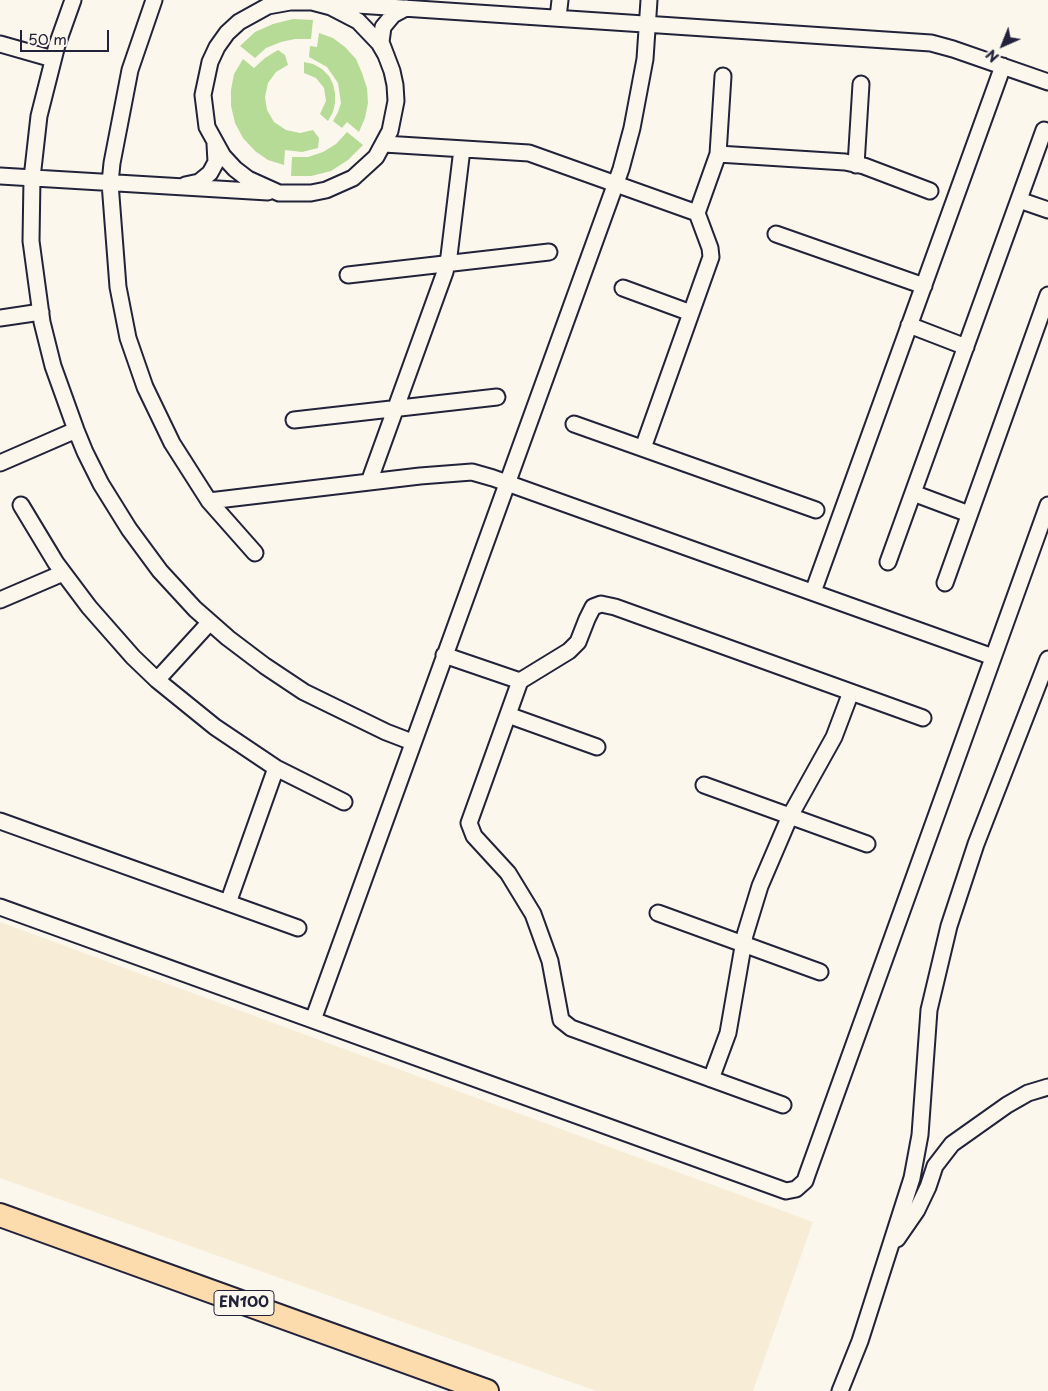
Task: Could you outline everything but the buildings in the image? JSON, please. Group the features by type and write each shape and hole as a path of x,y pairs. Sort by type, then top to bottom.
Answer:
{"highway":[{"name":"EN100","path":"0,1214 488,1391"}],"street":[{"path":"73,0 53,59 40,116 32,178 31,242 40,307 53,366 76,430 101,484 129,529 160,571 195,609 228,638 304,692 386,732 412,742"},
{"path":"154,0 130,70 112,163 110,182 118,287 128,338 145,387 172,443 209,501 255,553"},
{"path":"558,18 560,0"},
{"path":"313,1020 615,184 632,128 645,59 649,0"},
{"path":"312,1 331,7 358,21 379,43 386,55"},
{"path":"279,193 248,179 223,156 207,127 203,94 210,62 217,47 233,28 253,13 268,6 290,2 312,1 406,8 472,6 558,18 931,43 953,48 1048,82"},
{"path":"0,176 279,193 311,193 339,185 354,178 376,157 390,131 396,101 396,85 381,42 384,27 393,15 406,8"},
{"path":"0,44 53,59"},
{"path":"813,592 1003,66"},
{"path":"643,448 710,257 710,248 697,213 718,154 723,76"},
{"path":"856,165 861,84"},
{"path":"888,562 1044,130"},
{"path":"179,187 199,182 210,173 216,162 215,142"},
{"path":"384,144 529,153 697,213"},
{"path":"369,482 449,256 462,149"},
{"path":"718,154 845,162 864,166 930,191"},
{"path":"1019,200 1048,210"},
{"path":"776,234 924,286"},
{"path":"348,274 549,252"},
{"path":"623,288 691,313"},
{"path":"945,583 1048,295"},
{"path":"0,308 40,307"},
{"path":"0,318 40,307"},
{"path":"909,326 966,347"},
{"path":"294,420 497,397"},
{"path":"574,424 816,510"},
{"path":"0,463 76,430"},
{"path":"209,501 454,472 472,472 506,482 993,658"},
{"path":"913,493 969,514"},
{"path":"21,505 63,572 111,633 157,680 215,727 276,768 344,802"},
{"path":"0,907 786,1191 796,1189 805,1181 1048,505"},
{"path":"0,600 63,572"},
{"path":"783,1105 570,1028 561,1020 550,961 533,914 508,873 474,836 469,823 520,681 569,651 578,642 586,619 593,607 602,604 615,607 923,718"},
{"path":"157,680 210,622"},
{"path":"444,655 520,681"},
{"path":"840,1391 860,1341 912,1178 920,1135 929,1010 949,926 976,844 1048,659"},
{"path":"711,1079 728,1033 744,944 760,886 790,816 834,737 851,692"},
{"path":"508,715 596,747"},
{"path":"228,903 276,768"},
{"path":"704,785 868,844"},
{"path":"0,821 298,928"},
{"path":"658,913 820,972"},
{"path":"890,1247 916,1210 928,1187 935,1166 952,1144 1007,1105 1028,1093 1048,1087"}],"shaded area":[{"path":"0,922 813,1222 753,1391 596,1391 0,1178"}],"green space":[{"path":"293,19 313,20 311,39 295,39 281,42 266,48 255,58 240,46 255,32 273,24"},
{"path":"319,33 333,38 345,47 356,59 362,73 367,88 368,103 365,118 359,132 347,122 342,128 333,121 341,103 338,83 327,67 309,57 310,46 317,47"},
{"path":"278,50 285,55 288,65 276,72 268,83 265,97 267,110 274,122 286,130 300,133 313,130 319,138 318,148 302,152 285,150 284,165 268,160 255,151 243,138 235,123 231,106 234,74 243,59 254,68"},
{"path":"304,62 322,69 329,76 333,84 335,103 328,121 320,114 326,101 324,88 316,78 304,73"},
{"path":"347,132 363,145 348,160 331,171 311,176 291,176 292,157 308,157 323,152 336,144"}]}
